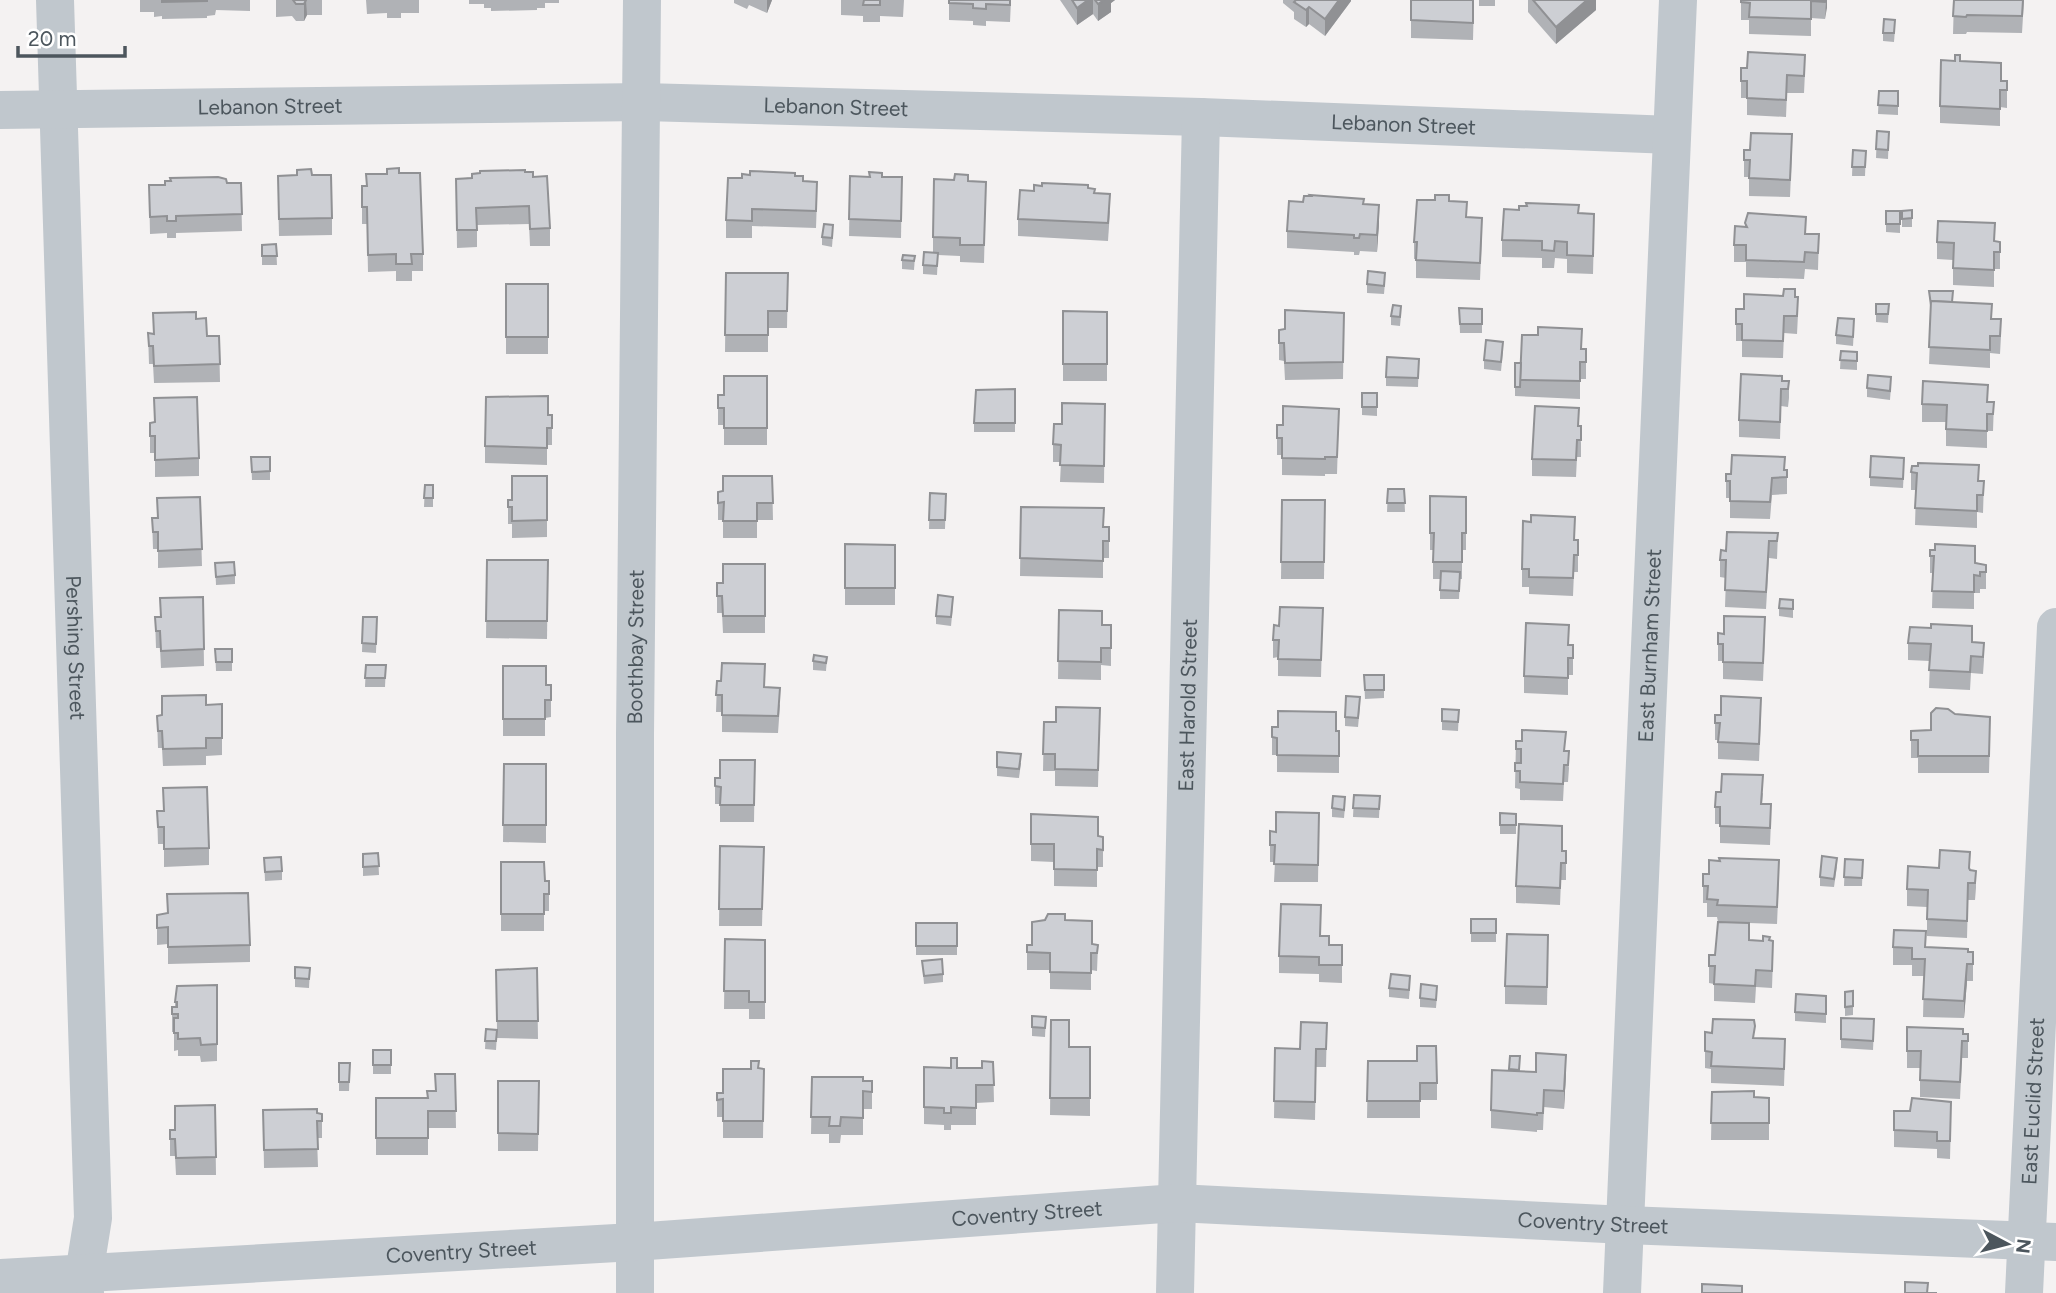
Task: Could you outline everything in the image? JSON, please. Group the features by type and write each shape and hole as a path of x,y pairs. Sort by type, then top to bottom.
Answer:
{"street":[{"name":"Pershing Street","path":"55,0 93,1218 84,1283"},
{"name":"Boothbay Street","path":"635,1293 635,735 642,0"},
{"name":"East Burnham Street","path":"1622,1293 1678,0"},
{"name":"Lebanon Street","path":"0,110 643,102 1201,117 1672,135"},
{"name":"East Harold Street","path":"1175,1293 1201,117"},
{"name":"East Euclid Street","path":"2024,1293 2041,1241 2056,626"},
{"name":"Coventry Street","path":"0,1278 84,1283 1177,1203 1626,1225 2041,1241"}],"building":[{"path":"207,0 207,1 162,2"},
{"path":"293,0 306,0 304,4 296,4"},
{"path":"864,0 880,0 880,5 863,5"},
{"path":"949,0 1010,0 1010,5 986,4 986,9 973,8 973,4 949,3"},
{"path":"1072,0 1088,0 1077,8"},
{"path":"1339,0 1325,19 1309,7 1306,10 1294,2"},
{"path":"1411,0 1473,0 1473,23 1411,20"},
{"path":"1533,0 1587,0 1556,27"},
{"path":"1741,0 1826,0 1811,1 1811,19 1749,17 1750,3"},
{"path":"1954,0 2023,0 2022,16 1953,16"},
{"path":"1884,19 1895,20 1894,33 1883,33"},
{"path":"1748,52 1805,55 1804,76 1787,75 1786,100 1747,98 1747,81 1741,81 1741,68 1747,68"},
{"path":"1955,55 1960,55 1960,61 2001,63 2001,81 2007,81 2007,90 2000,90 2000,109 1940,106 1941,60 1955,61"},
{"path":"1879,91 1898,91 1898,106 1878,105"},
{"path":"1877,131 1889,132 1888,150 1876,149"},
{"path":"1751,133 1792,134 1790,180 1749,178 1750,160 1744,160 1744,150 1750,150"},
{"path":"1853,150 1866,151 1865,167 1852,167"},
{"path":"399,168 399,173 420,173 423,254 411,254 412,264 396,264 396,254 368,255 367,207 362,207 362,186 367,186 366,174 387,174 387,169"},
{"path":"311,169 312,175 331,175 332,218 279,219 278,176 297,175 297,170"},
{"path":"480,171 533,172 533,177 547,176 550,228 530,229 529,206 476,208 477,230 457,230 456,179 472,178 472,174"},
{"path":"750,171 795,173 795,176 803,176 803,181 817,182 816,211 752,209 752,221 726,220 728,178 742,178 742,174 750,175"},
{"path":"869,172 882,173 882,177 902,177 901,221 849,219 850,176 870,177"},
{"path":"955,174 968,175 968,181 986,182 984,245 960,245 960,238 933,237 934,179 954,180"},
{"path":"170,178 226,179 227,183 241,183 242,214 176,216 176,221 167,221 167,216 150,217 149,185 165,185 165,181 171,181"},
{"path":"1042,183 1088,185 1088,188 1095,189 1094,193 1110,194 1108,223 1018,219 1020,190 1034,191 1034,185 1042,186"},
{"path":"1435,195 1449,195 1449,201 1467,202 1466,217 1482,218 1480,263 1416,260 1417,242 1414,242 1417,200 1435,200"},
{"path":"1304,196 1364,199 1363,204 1379,205 1377,235 1360,234 1359,238 1354,238 1354,235 1287,231 1289,201 1303,202"},
{"path":"1526,203 1579,205 1578,213 1594,214 1593,256 1567,255 1567,242 1555,241 1554,251 1542,250 1542,241 1502,240 1504,209 1519,210 1519,206 1527,206"},
{"path":"1912,210 1912,218 1902,219 1902,211"},
{"path":"1886,211 1900,211 1900,224 1886,224"},
{"path":"1748,213 1806,217 1805,234 1819,234 1818,253 1805,252 1804,262 1746,260 1746,245 1734,245 1735,226 1747,227 1745,223"},
{"path":"1938,221 1995,223 1994,241 2000,242 2000,252 1994,252 1994,270 1953,268 1954,243 1937,242"},
{"path":"824,224 833,225 832,238 822,237"},
{"path":"276,244 277,256 262,256 262,245"},
{"path":"924,252 938,253 937,266 923,265"},
{"path":"903,255 915,256 914,261 902,260"},
{"path":"1368,271 1385,273 1384,286 1367,284"},
{"path":"726,273 788,273 787,311 768,311 768,335 725,335"},
{"path":"506,284 548,284 548,337 506,337"},
{"path":"1784,289 1795,289 1795,297 1798,297 1797,316 1784,316 1783,341 1742,340 1742,324 1736,324 1736,309 1744,309 1744,294 1783,296"},
{"path":"1929,291 1953,291 1952,302 1931,301 1931,305"},
{"path":"1931,301 1992,304 1991,319 2001,319 2000,336 1990,336 1990,350 1929,347"},
{"path":"1876,304 1889,304 1888,314 1876,314"},
{"path":"1393,305 1401,306 1400,317 1391,316"},
{"path":"1459,308 1482,309 1482,324 1460,324"},
{"path":"1285,310 1344,313 1343,362 1285,363 1284,343 1279,343 1279,330 1285,329"},
{"path":"1063,311 1107,312 1107,364 1063,364"},
{"path":"196,312 196,319 206,318 207,336 219,336 220,364 154,366 153,346 149,346 148,333 154,334 153,313"},
{"path":"1838,318 1854,319 1853,337 1836,335"},
{"path":"1538,327 1582,329 1581,349 1586,349 1586,362 1580,362 1580,381 1520,380 1522,335 1538,335"},
{"path":"1486,340 1503,342 1501,362 1484,360"},
{"path":"1841,351 1857,352 1857,361 1840,360"},
{"path":"1387,357 1419,359 1418,378 1386,377"},
{"path":"1515,363 1521,363 1520,387 1515,387"},
{"path":"1741,374 1782,376 1782,381 1789,381 1788,389 1781,389 1780,422 1739,420"},
{"path":"1868,375 1891,377 1890,391 1867,388"},
{"path":"724,376 767,376 767,428 724,428 724,408 718,408 718,395 724,395"},
{"path":"1923,381 1988,385 1987,402 1994,402 1993,414 1987,414 1987,431 1946,429 1947,405 1922,404"},
{"path":"1015,389 1015,423 974,423 976,390"},
{"path":"1362,393 1377,393 1377,407 1362,407"},
{"path":"548,396 548,415 552,415 552,428 547,428 547,448 485,446 486,397"},
{"path":"197,397 199,458 155,460 155,436 150,436 150,423 155,422 154,398"},
{"path":"1062,403 1105,404 1104,466 1060,465 1061,445 1053,444 1054,424 1062,424"},
{"path":"1283,406 1339,409 1337,457 1282,458 1282,438 1277,438 1277,425 1283,425"},
{"path":"1535,406 1579,408 1578,426 1581,426 1581,440 1577,440 1576,460 1532,459"},
{"path":"1732,455 1785,457 1784,470 1787,470 1787,477 1772,478 1770,502 1730,501 1730,481 1726,481 1726,474 1731,474"},
{"path":"1871,456 1904,458 1903,479 1870,477"},
{"path":"251,457 270,457 270,471 252,472"},
{"path":"1918,463 1979,465 1978,481 1984,481 1983,495 1977,495 1977,511 1915,508 1917,473 1911,472 1912,466 1918,466"},
{"path":"512,476 547,476 547,520 512,521 512,507 508,507 508,500 512,500"},
{"path":"723,476 772,476 773,503 757,503 757,521 723,521 724,502 718,503 718,492 723,491"},
{"path":"425,485 433,485 433,498 424,498"},
{"path":"1388,489 1404,489 1405,503 1387,503"},
{"path":"930,493 946,494 945,520 929,520"},
{"path":"1430,496 1466,497 1466,533 1462,533 1462,562 1433,562 1434,533 1430,533"},
{"path":"200,497 202,549 158,551 158,532 153,532 152,518 158,518 157,498"},
{"path":"1282,500 1325,500 1324,562 1281,562"},
{"path":"1021,507 1104,508 1103,527 1109,527 1109,541 1103,541 1103,561 1020,558"},
{"path":"1531,515 1575,517 1574,540 1578,540 1578,555 1574,555 1573,578 1529,577 1529,569 1522,569 1523,521 1531,522"},
{"path":"1727,532 1778,533 1777,541 1769,541 1766,592 1725,590 1726,560 1720,560 1721,550 1726,551"},
{"path":"845,544 895,545 895,588 845,588"},
{"path":"1935,544 1975,546 1975,563 1986,565 1986,572 1980,572 1980,576 1974,575 1974,592 1932,591 1934,556 1930,556 1930,550 1935,550"},
{"path":"487,560 548,560 547,621 486,621"},
{"path":"234,562 235,575 216,577 215,563"},
{"path":"723,564 765,564 765,616 723,616 722,596 717,596 717,583 723,583"},
{"path":"1441,571 1460,572 1459,591 1440,590"},
{"path":"938,595 953,597 951,617 936,616"},
{"path":"203,597 204,649 161,651 160,631 156,631 155,617 161,617 160,598"},
{"path":"1780,599 1793,600 1793,609 1779,608"},
{"path":"1280,607 1323,608 1321,660 1278,659 1279,640 1273,640 1274,625 1279,626"},
{"path":"1059,610 1102,611 1102,625 1111,625 1111,648 1101,648 1101,662 1058,661"},
{"path":"1724,616 1765,617 1763,663 1723,662 1723,644 1718,644 1718,633 1724,634"},
{"path":"363,617 377,617 376,644 362,643"},
{"path":"1526,623 1569,625 1568,645 1573,645 1573,658 1568,658 1568,678 1524,676"},
{"path":"1931,624 1972,626 1972,642 1984,643 1983,657 1971,656 1970,672 1929,670 1931,644 1908,643 1910,627 1931,628"},
{"path":"215,649 232,649 232,662 216,662"},
{"path":"814,655 827,657 826,663 813,661"},
{"path":"722,663 765,664 764,687 780,688 778,716 722,715 722,695 716,695 717,681 721,681"},
{"path":"366,665 386,665 385,678 365,678"},
{"path":"503,666 546,666 546,685 551,685 551,700 545,700 545,719 503,719"},
{"path":"1364,675 1384,675 1384,690 1365,690"},
{"path":"206,695 206,705 222,704 222,738 206,738 206,748 163,749 162,731 158,731 157,716 162,715 162,696"},
{"path":"1346,696 1360,697 1358,718 1345,717"},
{"path":"1721,696 1761,698 1759,744 1718,742 1720,723 1715,723 1715,715 1721,715"},
{"path":"1056,707 1100,708 1098,770 1055,769 1055,754 1043,754 1044,722 1056,722"},
{"path":"1936,708 1948,709 1955,714 1990,717 1989,756 1918,756 1918,740 1911,740 1911,731 1931,730 1931,713"},
{"path":"1442,709 1459,710 1458,722 1442,721"},
{"path":"1278,711 1336,712 1339,756 1277,755 1277,738 1272,737 1272,727 1278,727"},
{"path":"1522,730 1566,732 1564,751 1569,751 1568,765 1564,765 1563,784 1520,782 1520,771 1515,771 1515,763 1521,763 1521,749 1516,749 1516,741 1522,741"},
{"path":"997,752 1021,754 1019,769 997,767"},
{"path":"720,760 755,760 754,805 720,805 721,787 715,786 715,778 720,778"},
{"path":"504,764 546,764 546,825 503,825"},
{"path":"1722,774 1763,775 1761,804 1771,804 1770,828 1720,826 1720,807 1715,807 1716,792 1721,792"},
{"path":"207,787 209,848 164,849 164,827 158,827 157,811 164,811 163,788"},
{"path":"1354,795 1380,796 1379,809 1353,808"},
{"path":"1333,796 1345,797 1344,810 1332,808"},
{"path":"1276,812 1319,813 1318,865 1274,864 1275,845 1270,845 1270,831 1276,832"},
{"path":"1500,813 1516,814 1516,825 1500,825"},
{"path":"1031,814 1098,817 1098,836 1103,837 1103,850 1097,849 1097,870 1054,869 1054,844 1031,844"},
{"path":"1519,824 1562,826 1562,851 1566,851 1566,863 1561,863 1560,888 1516,886"},
{"path":"720,846 764,847 762,909 719,909"},
{"path":"1940,850 1970,852 1969,868 1976,871 1975,883 1968,883 1967,921 1927,919 1928,890 1907,889 1908,866 1939,868"},
{"path":"378,853 379,866 363,867 363,854"},
{"path":"1822,856 1837,858 1834,879 1820,877"},
{"path":"281,857 282,871 265,872 264,858"},
{"path":"1719,858 1779,860 1777,907 1717,905 1718,900 1707,899 1708,886 1703,886 1703,874 1709,874 1709,860 1720,861"},
{"path":"1845,859 1863,860 1862,878 1844,877"},
{"path":"501,862 544,862 549,894 544,894 544,914 501,914"},
{"path":"248,893 250,945 168,947 168,927 157,928 157,915 168,913 167,894"},
{"path":"1281,904 1321,905 1320,936 1329,936 1329,945 1342,945 1342,965 1319,965 1319,957 1279,956"},
{"path":"1048,914 1065,914 1065,920 1092,921 1092,944 1098,945 1097,953 1091,953 1091,973 1050,972 1050,953 1027,952 1027,945 1032,945 1032,922 1045,920"},
{"path":"1471,919 1496,919 1496,933 1471,933"},
{"path":"1718,922 1749,923 1749,940 1763,941 1763,936 1770,937 1769,940 1773,941 1772,971 1756,970 1755,986 1714,984 1715,966 1709,966 1709,955 1715,955"},
{"path":"916,923 957,923 957,946 916,946"},
{"path":"1894,930 1926,931 1925,947 1968,949 1968,952 1973,952 1973,964 1967,964 1964,1001 1923,999 1925,959 1912,959 1912,948 1893,947"},
{"path":"1507,934 1548,935 1547,987 1505,986"},
{"path":"725,939 765,940 765,1002 749,1002 749,991 724,991"},
{"path":"942,959 943,974 924,976 922,961"},
{"path":"295,967 310,968 309,979 295,978"},
{"path":"537,968 538,1021 497,1021 496,970"},
{"path":"1391,974 1410,976 1409,990 1389,988"},
{"path":"1421,984 1437,986 1436,1000 1420,998"},
{"path":"217,985 217,1044 201,1045 200,1038 178,1039 178,1033 174,1033 174,1018 178,1018 178,1014 172,1014 172,1007 177,1007 177,986"},
{"path":"1853,991 1853,1006 1845,1007 1845,992"},
{"path":"1796,994 1826,996 1826,1014 1795,1012"},
{"path":"1032,1016 1046,1017 1045,1028 1032,1027"},
{"path":"1841,1018 1874,1019 1873,1041 1841,1039"},
{"path":"1713,1019 1754,1020 1753,1038 1785,1039 1784,1069 1711,1066 1712,1052 1705,1051 1705,1032 1712,1033"},
{"path":"1051,1020 1069,1020 1069,1047 1090,1047 1090,1098 1050,1098"},
{"path":"1301,1022 1327,1023 1326,1049 1316,1049 1315,1102 1274,1101 1275,1048 1300,1049"},
{"path":"1907,1027 1963,1029 1963,1034 1968,1034 1968,1041 1962,1041 1960,1082 1920,1080 1921,1051 1907,1051"},
{"path":"486,1029 497,1030 496,1041 485,1041"},
{"path":"1417,1046 1436,1046 1437,1083 1420,1083 1420,1101 1367,1101 1368,1061 1417,1061"},
{"path":"373,1050 391,1050 391,1065 373,1065"},
{"path":"1536,1053 1566,1055 1564,1091 1544,1090 1543,1113 1537,1115 1491,1110 1492,1070 1536,1072"},
{"path":"1510,1056 1520,1056 1519,1070 1509,1069"},
{"path":"951,1058 957,1058 957,1068 982,1068 982,1061 993,1062 994,1085 976,1085 976,1108 951,1107 951,1113 944,1113 944,1108 924,1107 924,1067 951,1068"},
{"path":"751,1061 759,1061 758,1068 764,1069 763,1121 723,1121 723,1099 717,1100 717,1093 723,1093 723,1069 751,1069"},
{"path":"339,1063 350,1063 349,1082 339,1082"},
{"path":"435,1074 455,1074 456,1111 428,1111 428,1138 376,1138 376,1098 428,1098 427,1091 436,1091"},
{"path":"812,1077 863,1077 863,1081 872,1081 872,1092 863,1091 863,1118 841,1117 840,1126 829,1126 830,1117 811,1117"},
{"path":"498,1081 539,1081 538,1134 498,1133"},
{"path":"1754,1091 1754,1097 1769,1098 1769,1123 1711,1123 1712,1092"},
{"path":"1912,1098 1951,1102 1950,1141 1937,1141 1937,1132 1894,1130 1894,1111 1910,1111"},
{"path":"215,1105 216,1157 176,1158 175,1139 170,1139 170,1130 175,1130 175,1106"},
{"path":"317,1109 317,1113 322,1114 322,1121 317,1121 318,1149 264,1150 263,1110"},
{"path":"1905,1282 1928,1283 1927,1293 1905,1293"},
{"path":"1702,1284 1742,1286 1742,1293 1702,1293"}]}
